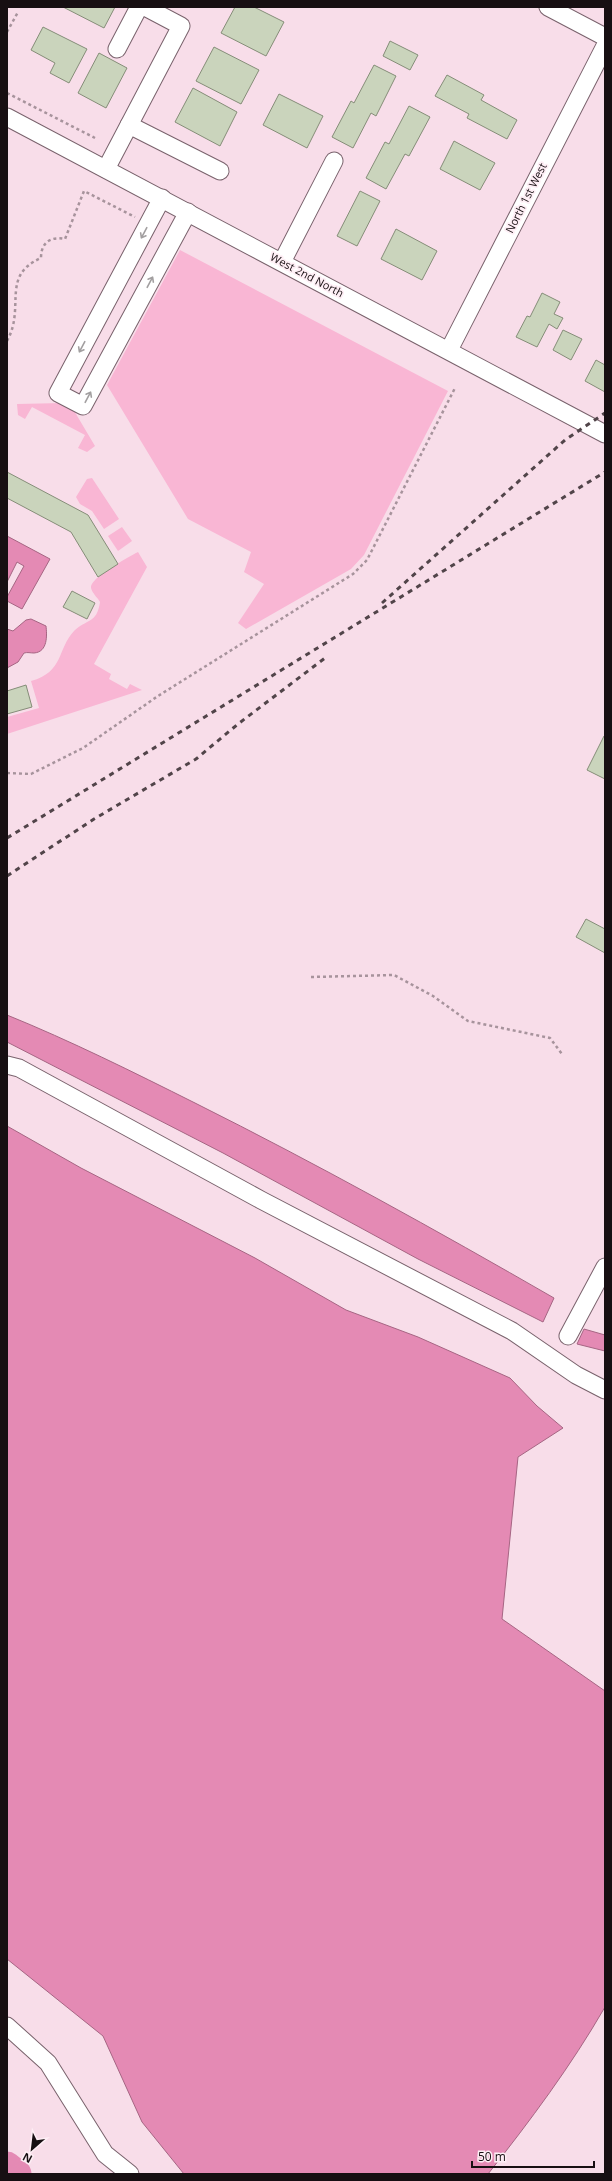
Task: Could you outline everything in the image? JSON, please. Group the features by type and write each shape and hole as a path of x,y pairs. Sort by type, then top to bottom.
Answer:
{"street":[{"path":"117,49 139,7"},
{"path":"106,169 182,26 145,7"},
{"path":"548,7 605,37"},
{"name":"North 1st West","path":"449,350 605,46"},
{"name":"West 2nd North","path":"7,117 605,434"},
{"path":"129,125 220,171"},
{"path":"282,262 334,161"},
{"path":"162,198 58,393 83,406 188,212"},
{"path":"7,1065 19,1068 261,1200 512,1331 576,1375 605,1390"},
{"path":"568,1336 605,1267"},
{"path":"7,2026 48,2063 105,2154 130,2174"}],"path":[{"path":"7,32 18,12"},
{"path":"7,93 95,138"},
{"path":"12,286 17,274 27,264 42,258 41,249 46,242 54,238 65,239 84,191 138,219"},
{"path":"7,340 12,332 14,321 11,295"},
{"path":"7,773 31,774 83,748 158,696 353,574 367,560 455,388"},
{"path":"311,977 394,975 433,996 468,1022 550,1038 562,1054"}],"shaded area":[{"path":"180,250 448,391 364,555 351,569 246,629 238,623 264,584 244,572 251,552 188,519 107,385"},
{"path":"63,403 73,409 95,446 87,452 78,448 85,435 32,407 25,419 18,415 17,404"},
{"path":"92,478 119,519 104,529 92,511 80,504 76,497 87,479"},
{"path":"122,527 132,541 118,551 108,536"},
{"path":"7,536 50,559 22,609 7,601 7,597 24,566 17,562 7,582"},
{"path":"138,552 147,567 94,664 111,674 109,679 127,689 130,684 142,690 7,734 7,717 39,708 31,681 42,677 55,666 65,645 74,631 94,618 99,609 100,602 91,588 92,584 110,568"},
{"path":"31,619 46,626 46,642 42,650 39,652 24,653 18,662 7,668 7,629 13,631 26,620"},
{"path":"7,1015 102,1057 241,1126 376,1198 554,1298 543,1322 418,1259 223,1153 7,1042"},
{"path":"7,1126 81,1168 255,1258 346,1310 418,1337 510,1378 537,1406 563,1428 518,1457 502,1619 605,1691 605,2007 550,2093 488,2174 184,2174 142,2122 103,2036 7,1959"},
{"path":"584,1329 605,1335 605,1351 577,1344"}],"building":[{"path":"63,7 115,7 104,28"},
{"path":"235,7 254,7 284,22 266,56 221,33"},
{"path":"43,27 87,49 69,83 50,73 55,63 31,50"},
{"path":"390,41 418,55 410,70 383,56"},
{"path":"214,47 259,70 241,104 196,81"},
{"path":"99,53 127,68 106,108 78,93"},
{"path":"374,65 396,76 376,116 371,113 353,148 332,137 351,101 354,103"},
{"path":"447,75 484,95 481,100 517,120 507,139 467,118 469,114 435,96"},
{"path":"193,88 237,112 220,146 175,122"},
{"path":"279,94 323,116 307,148 263,125"},
{"path":"409,106 430,117 409,156 405,154 386,189 366,178 385,142 389,144"},
{"path":"454,141 495,163 480,190 440,169"},
{"path":"360,191 380,201 357,246 337,236"},
{"path":"396,229 437,251 422,280 381,259"},
{"path":"542,293 560,302 554,314 563,318 557,329 549,324 537,347 516,337 527,316 530,317"},
{"path":"563,330 582,339 571,360 553,350"},
{"path":"596,360 605,365 605,392 585,381"},
{"path":"7,472 88,515 118,564 98,577 71,532 7,498"},
{"path":"72,591 95,603 87,619 63,607"},
{"path":"26,685 32,707 7,714 7,691"},
{"path":"605,736 605,779 587,770"},
{"path":"586,919 605,929 605,953 576,937"}],"waterway":[{"path":"7,2166 17,2174"}],"railway":[{"path":"382,603 565,440 605,413"},
{"path":"7,838 605,472"},
{"path":"7,876 94,819 196,759 238,724 325,658"}]}
